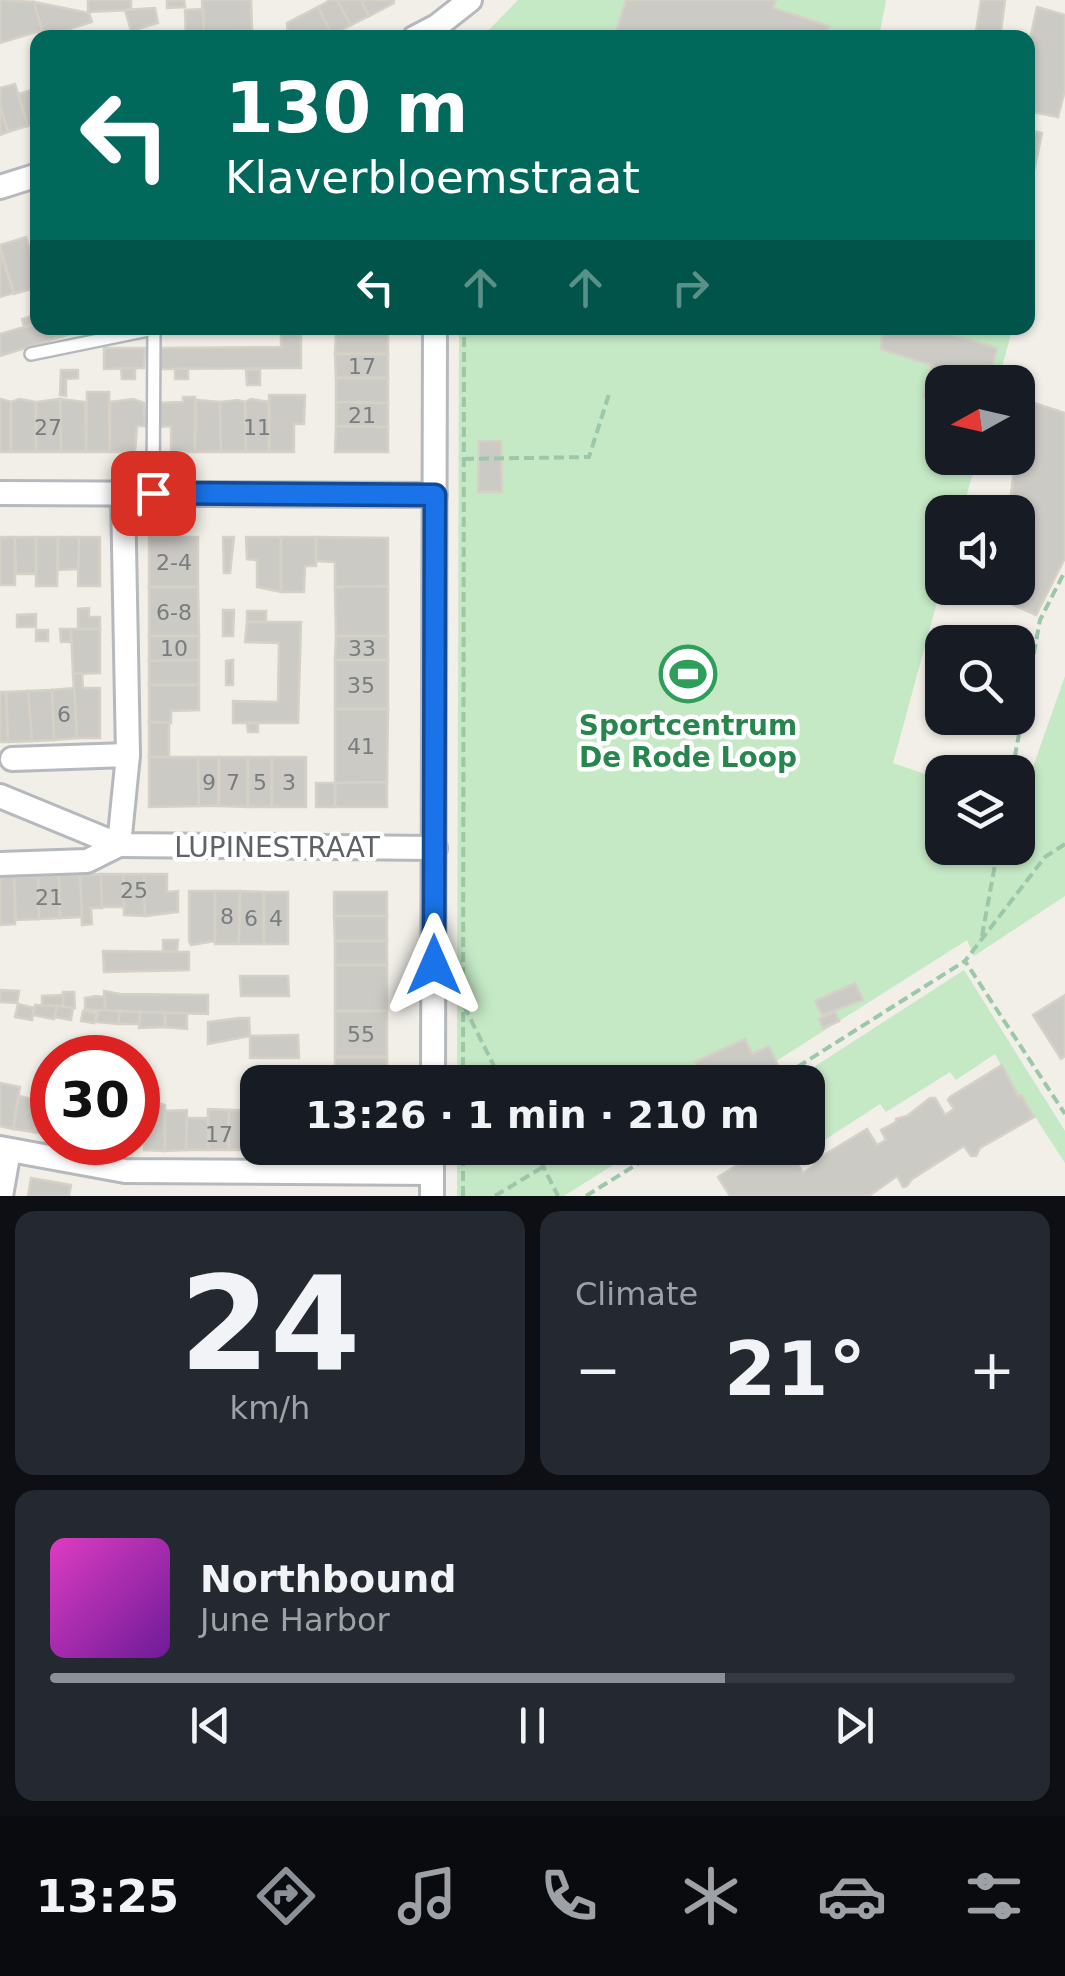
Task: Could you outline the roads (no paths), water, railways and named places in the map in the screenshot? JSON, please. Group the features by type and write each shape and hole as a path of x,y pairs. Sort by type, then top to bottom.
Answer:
{"street":[{"path":"438,30 452,0"},
{"path":"439,30 470,0"},
{"path":"0,187 30,178"},
{"path":"433,1065 434,335"},
{"path":"0,493 435,495"},
{"path":"119,846 128,755 124,493"},
{"path":"12,759 128,755"},
{"path":"0,796 119,846"},
{"path":"0,864 87,860 119,846"},
{"name":"LUPINESTRAAT","path":"119,846 435,848"},
{"path":"1,1196 4,1149 125,1171 432,1184"}],"lane":[{"path":"31,354 122,335"},
{"path":"153,493 156,335"}],"place":[{"name":"Sportcentrum De Rode Loop","path":"688,674"}]}
